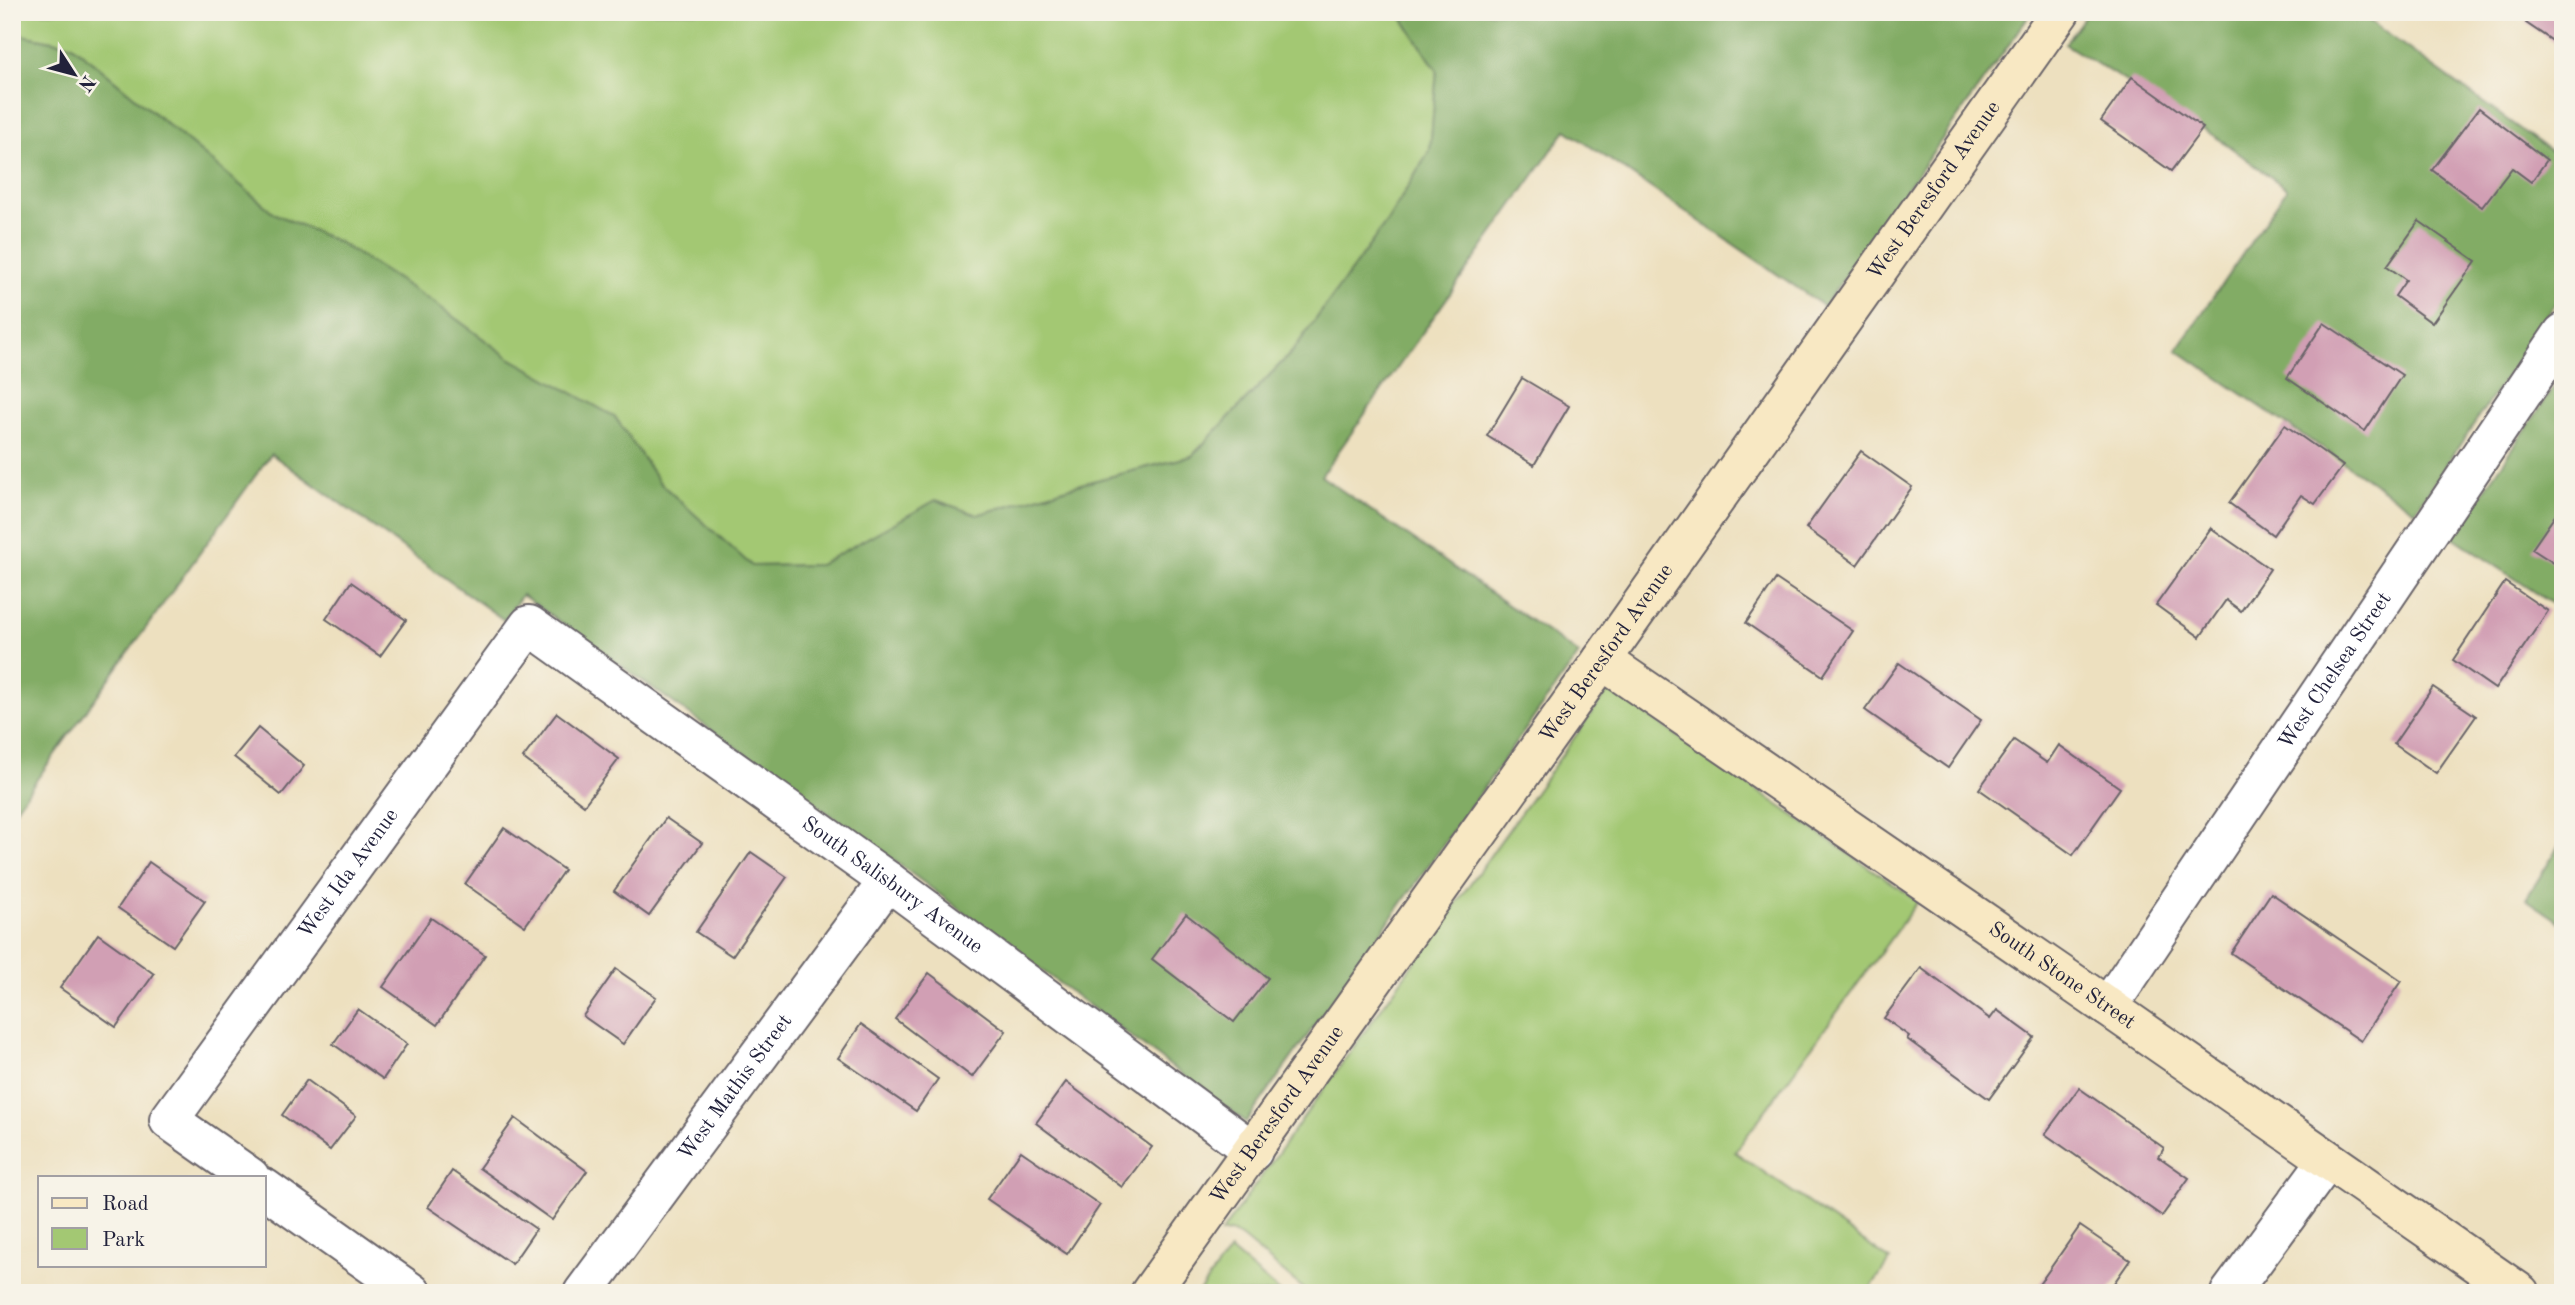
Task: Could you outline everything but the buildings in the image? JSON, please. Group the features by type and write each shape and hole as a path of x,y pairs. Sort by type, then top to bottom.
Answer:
{"street":[{"name":"West Beresford Avenue","path":"1150,1293 2060,12"},
{"name":"West Chelsea Street","path":"2108,1007 2563,333"},
{"name":"South Salisbury Avenue","path":"529,625 888,881 1252,1152"},
{"name":"West Ida Avenue","path":"249,1176 169,1120 529,625"},
{"name":"South Stone Street","path":"1602,660 2520,1293"},
{"name":"West Mathis Street","path":"583,1293 888,881"},
{"path":"2230,1293 2327,1161"},
{"path":"266,1189 412,1293"}],"green space":[{"path":"12,12 1398,12 1437,70 1430,150 1388,220 1292,352 1192,456 1081,484 977,515 936,500 819,565 751,566 660,483 615,417 508,357 436,304 338,242 275,214 72,45 12,33"},
{"path":"1398,12 2032,12 1824,306 1566,130 1321,476 1579,654 1246,1122 881,851 522,595 504,620 271,454 12,814 12,33 72,45 275,214 338,242 436,304 508,357 615,417 660,483 752,566 819,565 936,500 977,515 1081,484 1192,456 1292,352 1388,220 1430,150 1437,70"},
{"path":"2088,12 2357,12 2563,160 2563,292 2415,511 2177,350 2287,189 2222,141 2065,44"},
{"path":"2563,374 2563,611 2453,537"},
{"path":"1609,689 1918,901 1735,1152 1890,1260 1867,1293 1309,1293 1241,1237 1230,1232 1221,1233"},
{"path":"2563,840 2563,924 2526,899"},
{"path":"1230,1250 1281,1293 1198,1293"}]}
